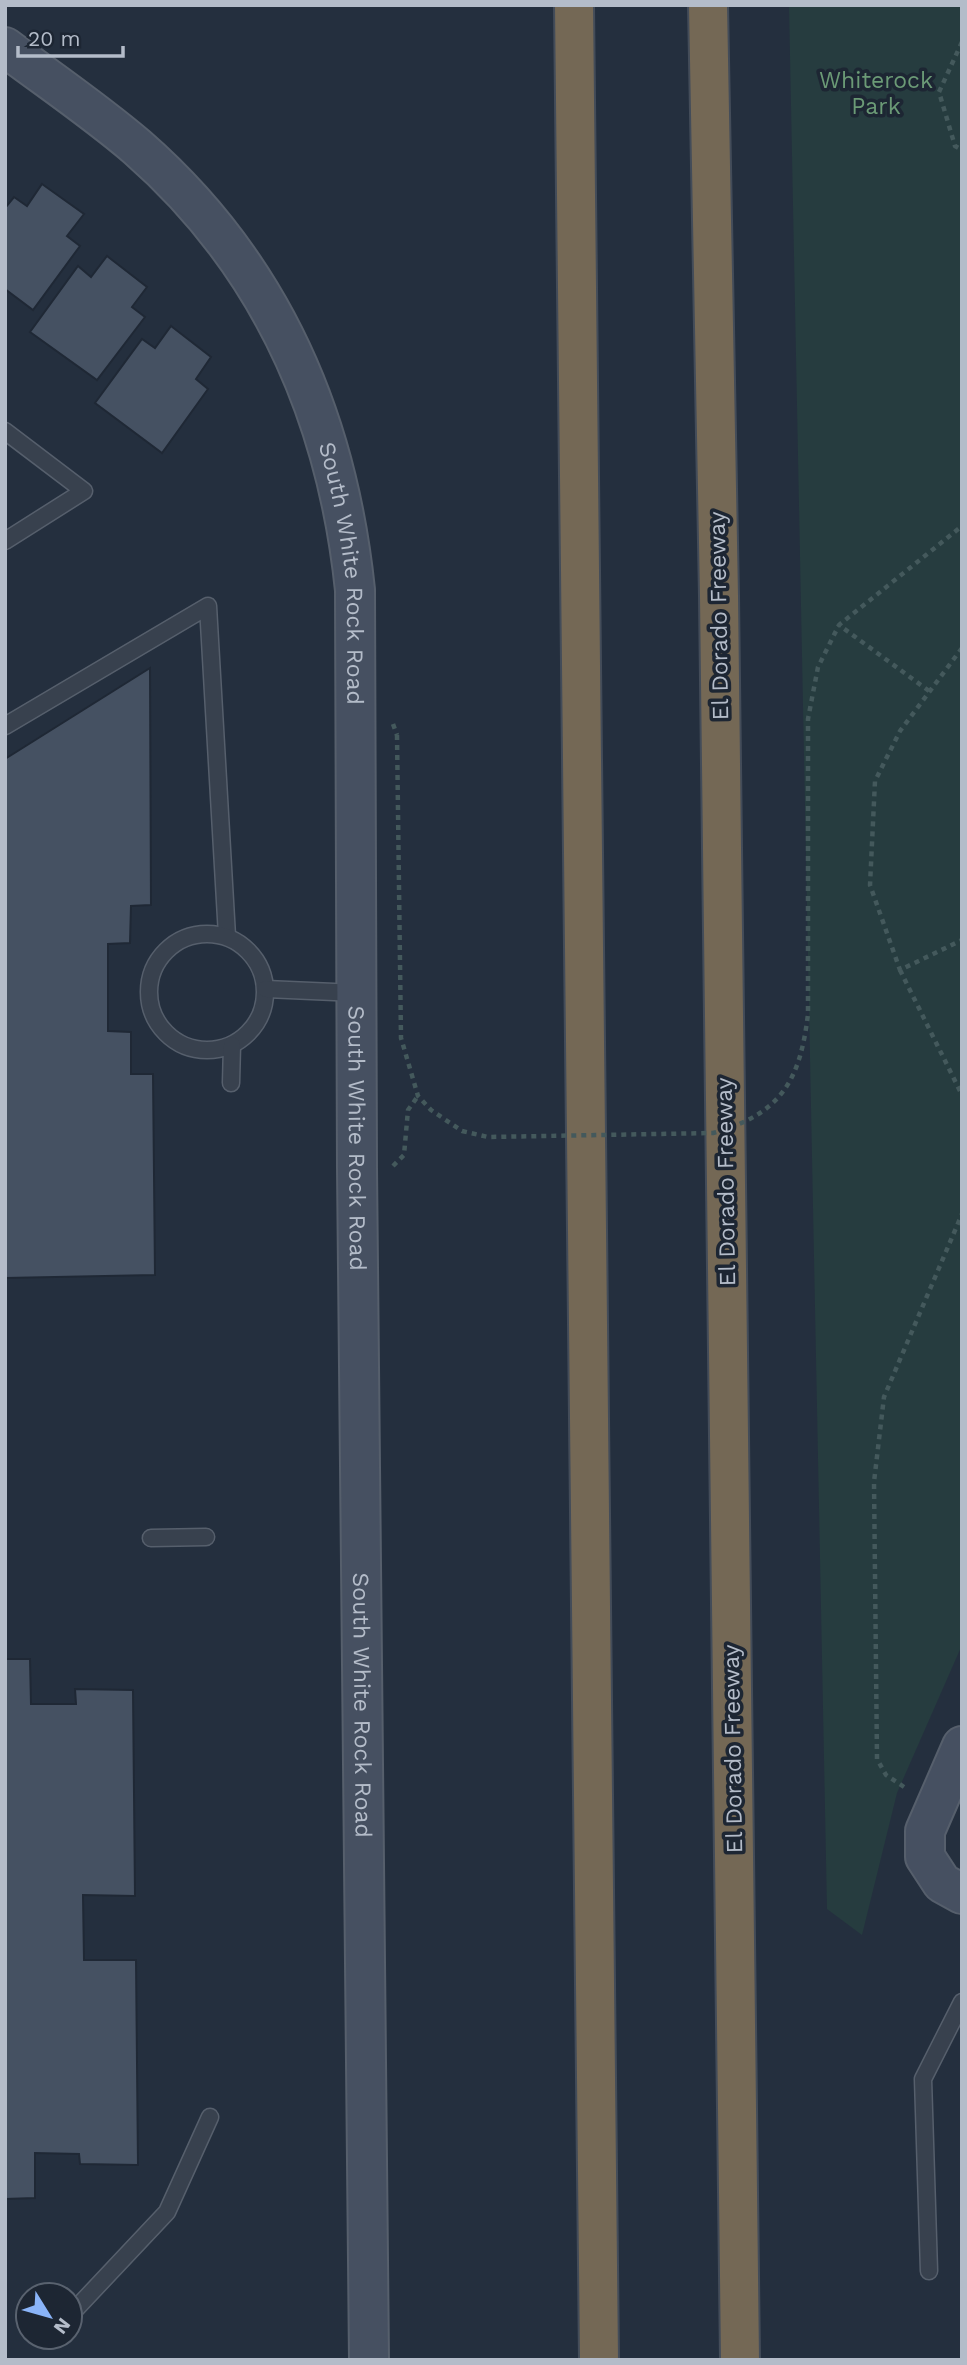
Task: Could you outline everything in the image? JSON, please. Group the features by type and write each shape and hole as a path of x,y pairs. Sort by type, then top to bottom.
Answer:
{"highway":[{"path":"574,5 599,2360"},
{"name":"El Dorado Freeway","path":"708,5 719,583 740,2360"}],"street":[{"name":"South White Rock Road","path":"5,47 138,148 206,217 246,271 271,309 310,392 338,479 347,524 355,590 369,2360"},
{"path":"962,1746 925,1831 925,1857 942,1883 962,1894"}],"lane":[{"path":"5,431 84,491 5,541"},
{"path":"5,726 208,606 227,936"},
{"path":"204,933 227,936 247,948 261,967 266,989 263,1012 251,1032 232,1045 209,1051 187,1048 167,1036 153,1017 148,995 152,972 164,952 182,938 204,933"},
{"path":"266,989 357,993"},
{"path":"231,1083 232,1045"},
{"path":"151,1538 206,1537"},
{"path":"929,2271 923,2079 962,2003"},
{"path":"84,2300 167,2212 210,2117"}],"path":[{"path":"962,42 939,92 955,146 962,150"},
{"path":"397,735 401,1038 418,1096 431,1110 462,1131 488,1137 713,1133 742,1125 769,1107 789,1086 804,1048 808,1014 808,719 818,667 839,625 962,526"},
{"path":"839,625 929,691"},
{"path":"962,648 900,731 875,781 870,885 900,970 962,1095"},
{"path":"900,970 962,940"},
{"path":"392,1166 404,1155 408,1111 418,1096"},
{"path":"906,1788 886,1774 877,1759 874,1482 884,1397 962,1214"}],"green space":[{"name":"Whiterock Park","path":"789,5 962,5 962,1645 897,1793 862,1935 827,1909"}],"building":[{"path":"42,184 84,214 67,236 80,246 33,310 5,289 5,208 14,197 27,206"},
{"path":"107,256 147,287 132,307 145,317 97,380 30,332 78,266 91,277"},
{"path":"171,326 211,357 196,379 208,389 162,453 95,403 142,339 155,348"},
{"path":"150,668 151,905 131,906 130,943 108,944 108,1031 131,1032 131,1074 153,1074 155,1275 5,1278 5,759"},
{"path":"5,1659 30,1659 31,1704 76,1704 75,1689 133,1690 135,1896 83,1895 84,1960 136,1960 138,2165 80,2164 79,2154 35,2153 35,2198 5,2199"}]}
